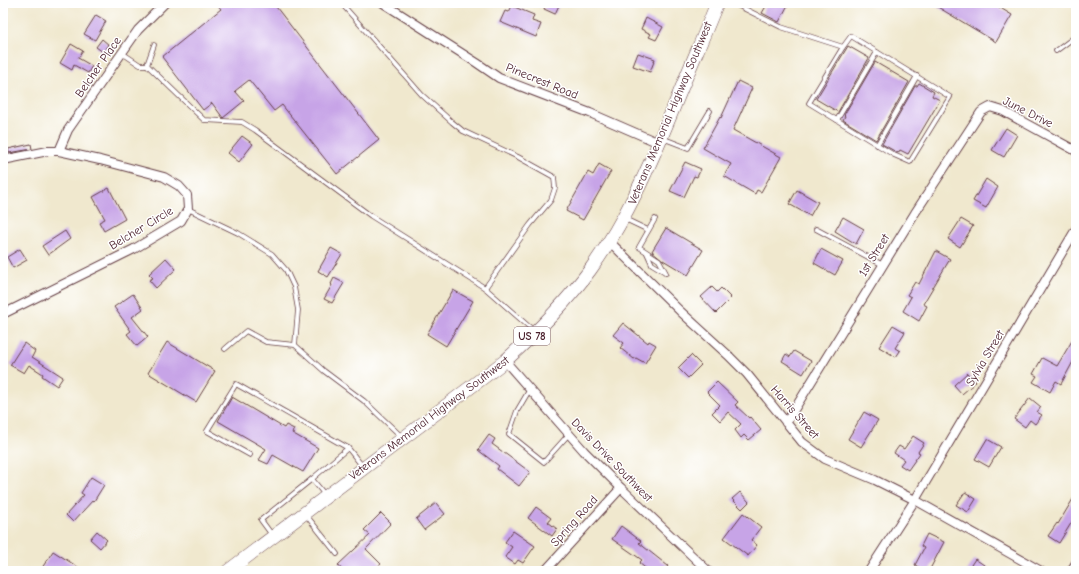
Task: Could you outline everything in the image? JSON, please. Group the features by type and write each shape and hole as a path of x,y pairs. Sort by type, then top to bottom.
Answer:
{"main road":[{"name":"Veterans Memorial Highway Southwest","path":"228,571 505,361 536,333 567,299 590,270 623,218 660,140 717,3"}],"street":[{"name":"Belcher Place","path":"59,151 68,130 138,30 166,3"},
{"name":"Pinecrest Road","path":"383,3 500,78 660,140"},
{"name":"June Drive","path":"990,107 1003,111 1076,151"},
{"name":"1st Street","path":"786,423 883,265 981,112 990,107"},
{"name":"Belcher Circle","path":"3,160 48,151 59,151 164,177 179,186 188,195 188,209 181,221 134,249 3,314"},
{"name":"Sylvia Street","path":"868,571 915,500 1076,229"},
{"name":"Harris Street","path":"610,240 612,245 742,370 802,442 825,459 875,480 915,500 1041,571"},
{"name":"Davis Drive Southwest","path":"505,361 569,434 621,488 708,571"},
{"name":"Spring Road","path":"545,571 621,488"},
{"path":"1071,571 1076,563"}],"lane":[{"path":"341,3 422,95 463,131 518,157 554,177 555,188 551,200 530,225 485,288"},
{"path":"733,3 781,27 843,47"},
{"path":"851,36 877,52 950,97 910,162 877,145 810,103 851,36"},
{"path":"1056,51 1076,36"},
{"path":"147,65 154,45"},
{"path":"837,120 877,52"},
{"path":"122,54 140,65 147,65 204,120 242,122 255,130 371,216 485,288 536,333"},
{"path":"877,145 917,76"},
{"path":"660,140 688,148 710,111"},
{"path":"188,209 238,233 272,254 286,270 294,287 298,310 295,345"},
{"path":"623,218 648,230"},
{"path":"647,253 652,264 666,273 659,260 639,247 655,219"},
{"path":"816,229 883,265"},
{"path":"226,349 246,331 266,342 295,345 324,371 364,402 403,438"},
{"path":"250,455 207,430 236,384 348,448 364,468"},
{"path":"530,389 517,411 509,434 544,462 569,434"},
{"path":"273,537 261,520 348,448"},
{"path":"312,479 326,497"},
{"path":"304,513 337,554"}],"building":[{"path":"216,3 273,3 379,140 337,174 282,105 274,111 249,80 235,91 244,101 223,118 212,103 203,110 162,57 221,9"},
{"path":"546,3 560,3 555,14 544,9"},
{"path":"768,3 789,3 779,22 762,13"},
{"path":"931,3 992,3 1012,15 996,42"},
{"path":"512,6 534,15 532,21 541,24 536,37 500,22 505,11 509,12"},
{"path":"96,15 106,21 95,40 84,34"},
{"path":"646,18 663,27 656,40 649,37 651,34 641,29"},
{"path":"102,39 109,45 103,52 96,47"},
{"path":"71,44 83,51 78,58 92,66 88,73 74,65 72,70 60,63"},
{"path":"848,46 869,58 838,112 816,99"},
{"path":"638,53 655,59 650,72 633,66"},
{"path":"875,62 909,82 876,140 843,120 844,115"},
{"path":"738,81 752,88 733,130 781,157 761,192 757,190 755,194 724,176 731,164 703,148 720,117 721,118"},
{"path":"919,83 934,92 932,96 940,100 908,154 900,150 898,153 882,144 915,86"},
{"path":"1006,128 1017,135 1004,157 992,150"},
{"path":"242,136 253,144 239,162 228,153"},
{"path":"31,144 32,149 9,153 8,149"},
{"path":"685,162 701,169 697,177 694,176 684,197 670,191"},
{"path":"599,164 611,171 583,220 566,211 588,172 593,175"},
{"path":"986,179 998,187 986,208 973,201"},
{"path":"109,188 125,219 104,231 99,222 105,219 93,197"},
{"path":"797,190 818,202 810,216 789,204"},
{"path":"843,217 864,229 856,244 835,231"},
{"path":"961,219 973,226 960,247 948,239"},
{"path":"666,228 703,250 688,275 663,260 652,251"},
{"path":"65,231 70,239 48,255 42,246"},
{"path":"331,248 342,254 328,277 318,271"},
{"path":"20,249 27,260 13,268 7,257"},
{"path":"821,249 843,261 835,275 814,263"},
{"path":"936,251 950,259 923,304 927,306 919,321 903,311 911,297 907,295 915,282 919,284"},
{"path":"166,258 176,269 156,288 149,280 153,278 149,274"},
{"path":"334,278 344,283 332,303 324,299 332,285 331,284"},
{"path":"712,287 717,292 721,288 731,298 716,313 701,297"},
{"path":"453,290 473,301 446,346 427,334"},
{"path":"133,294 143,309 132,317 148,337 137,346 127,334 131,331 114,307"},
{"path":"623,323 648,343 649,341 656,345 645,363 636,358 634,359 620,348 624,343 613,335"},
{"path":"893,325 905,332 895,348 900,351 896,357 879,347"},
{"path":"1076,334 1076,356 1061,384 1056,381 1050,392 1033,382 1037,376 1033,374 1042,358 1057,366"},
{"path":"167,342 215,371 196,402 148,373"},
{"path":"24,343 35,351 32,357 63,377 57,386 29,365 24,373 10,365"},
{"path":"794,351 811,361 803,374 782,361 786,354 790,357"},
{"path":"691,355 701,365 688,378 678,368"},
{"path":"967,373 976,382 962,394 954,385"},
{"path":"717,382 738,402 735,405 749,418 750,417 761,430 749,440 744,435 741,438 735,430 741,424 728,412 720,421 712,413 720,405 707,392"},
{"path":"232,397 284,428 286,425 294,429 292,433 318,448 303,472 273,455 268,464 259,460 266,449 218,421"},
{"path":"1030,398 1041,407 1037,412 1042,415 1035,424 1030,420 1025,427 1014,419"},
{"path":"864,412 878,420 861,447 848,439"},
{"path":"489,435 495,439 492,444 530,472 519,486 497,469 499,466 478,450"},
{"path":"913,436 924,443 918,452 920,453 908,470 900,465 904,460 894,453 899,446 904,449"},
{"path":"987,439 1001,447 989,467 975,459"},
{"path":"91,477 104,485 94,501 93,500 73,522 66,515 84,495 81,493"},
{"path":"740,492 749,502 742,509 732,499"},
{"path":"965,492 976,499 968,512 956,505"},
{"path":"1076,494 1076,522 1073,520 1059,543 1048,536 1057,523 1058,524"},
{"path":"436,503 445,514 424,530 416,519"},
{"path":"536,507 551,518 548,522 557,529 552,536 528,518"},
{"path":"381,513 391,523 366,549 381,564 373,571 343,571 338,565 370,535 364,530"},
{"path":"743,513 761,527 751,540 757,545 748,556 724,538"},
{"path":"621,526 641,541 639,543 668,566 664,571 649,571 639,563 642,560 612,539"},
{"path":"97,531 107,540 100,548 90,539"},
{"path":"513,531 535,546 523,563 518,560 515,564 505,557 512,547 505,542"},
{"path":"927,534 944,542 929,571 925,571 915,565 924,548 921,546"},
{"path":"53,551 84,571 40,571"},
{"path":"975,559 993,571 967,571"}]}
